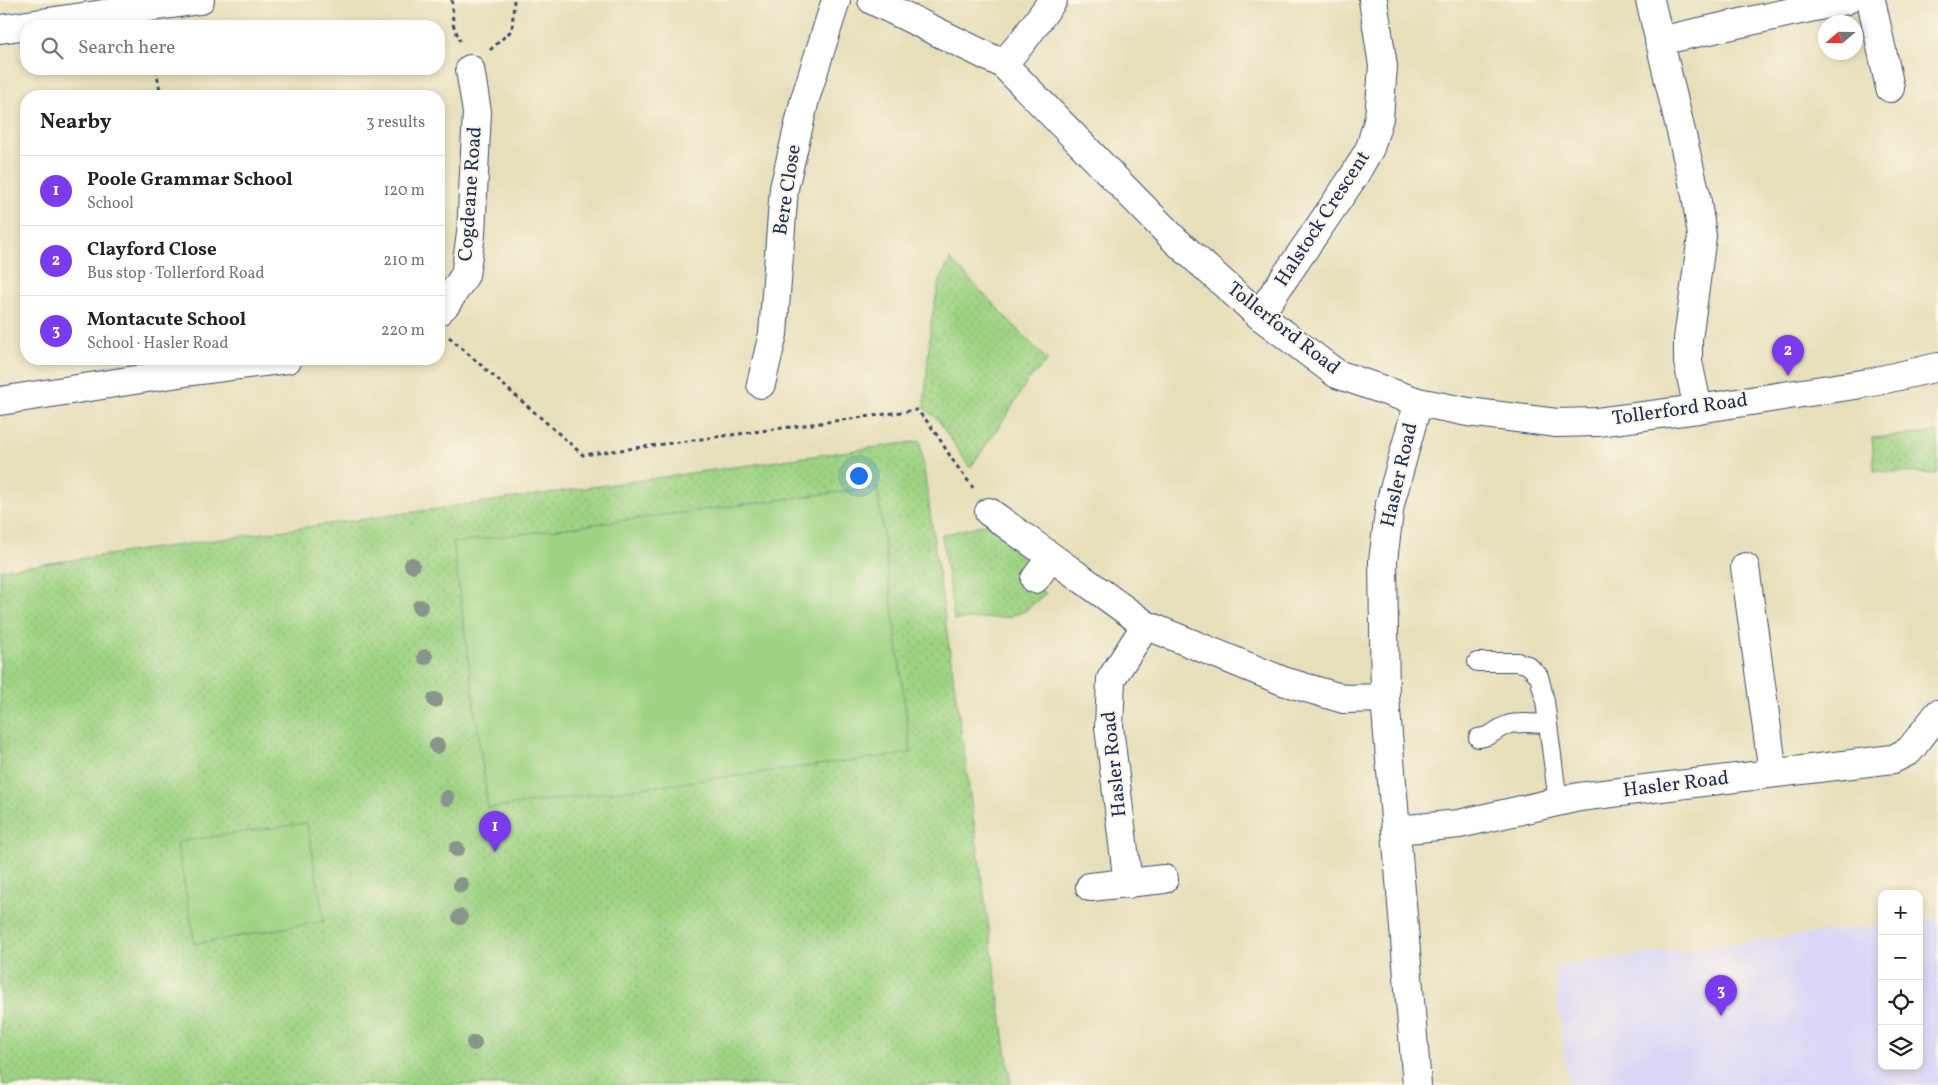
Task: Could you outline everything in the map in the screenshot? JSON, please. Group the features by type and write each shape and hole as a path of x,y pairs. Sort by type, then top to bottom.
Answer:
{"street":[{"path":"37,20 98,7 200,0"},
{"name":"Bere Close","path":"762,384 773,334 784,188 805,99 836,0"},
{"name":"Tollerford Road","path":"872,0 1003,64 1175,240 1259,314 1337,374 1418,402 1468,412 1557,423 1597,422 1698,409 1868,382 1938,367"},
{"path":"1003,64 1023,41 1053,0"},
{"name":"Halstock Crescent","path":"1259,314 1354,176 1370,148 1379,118 1383,66 1373,0"},
{"path":"1650,0 1696,195 1702,236 1688,339 1688,362 1698,409"},
{"path":"1659,41 1846,0"},
{"path":"1871,0 1890,88"},
{"path":"0,28 20,24"},
{"name":"Cogdeane Road","path":"445,309 446,304 465,275 471,234 477,112 470,68"},
{"path":"0,401 190,365"},
{"name":"Hasler Road","path":"1417,1085 1385,698 1383,561 1390,504 1418,402"},
{"path":"989,512 1146,625 1283,681 1344,699 1385,698"},
{"path":"1035,579 1051,557"},
{"path":"1746,567 1773,773"},
{"name":"Hasler Road","path":"1128,884 1109,727 1109,701 1111,680 1146,625"},
{"name":"Hasler Road","path":"1397,830 1459,824 1579,798 1893,759 1909,750 1938,714"},
{"path":"1090,887 1128,884 1164,878"}],"lane":[{"path":"1477,662 1518,662 1528,665 1538,676 1545,701 1558,802"},
{"path":"1478,738 1489,737 1499,729 1516,724 1548,724"}],"path":[{"path":"452,0 453,24 470,68 512,30 514,0"},
{"path":"157,75 161,90"},
{"path":"445,326 583,455 916,410 924,417 938,436 989,512"}],"shaded area":[{"path":"1938,918 1938,1085 1568,1085 1554,966 1878,926 1878,1070 1923,1070 1923,920"}],"green space":[{"path":"950,259 1048,361 1028,380 1007,415 970,468 938,420 924,408 931,322 938,286"},
{"path":"1938,432 1938,474 1874,471 1872,438"},
{"path":"920,441 1011,1085 3,1085 0,1061 0,570"},
{"path":"877,487 911,753 488,808 453,543"},
{"path":"989,523 1030,553 1023,580 1046,593 1025,611 1008,617 954,620 942,535"},
{"path":"307,823 324,921 195,944 177,842"}],"place":[{"name":"Clayford Close","path":"1788,376"},
{"name":"Poole Grammar School","path":"495,852"},
{"name":"Montacute School","path":"1721,1016"}]}
